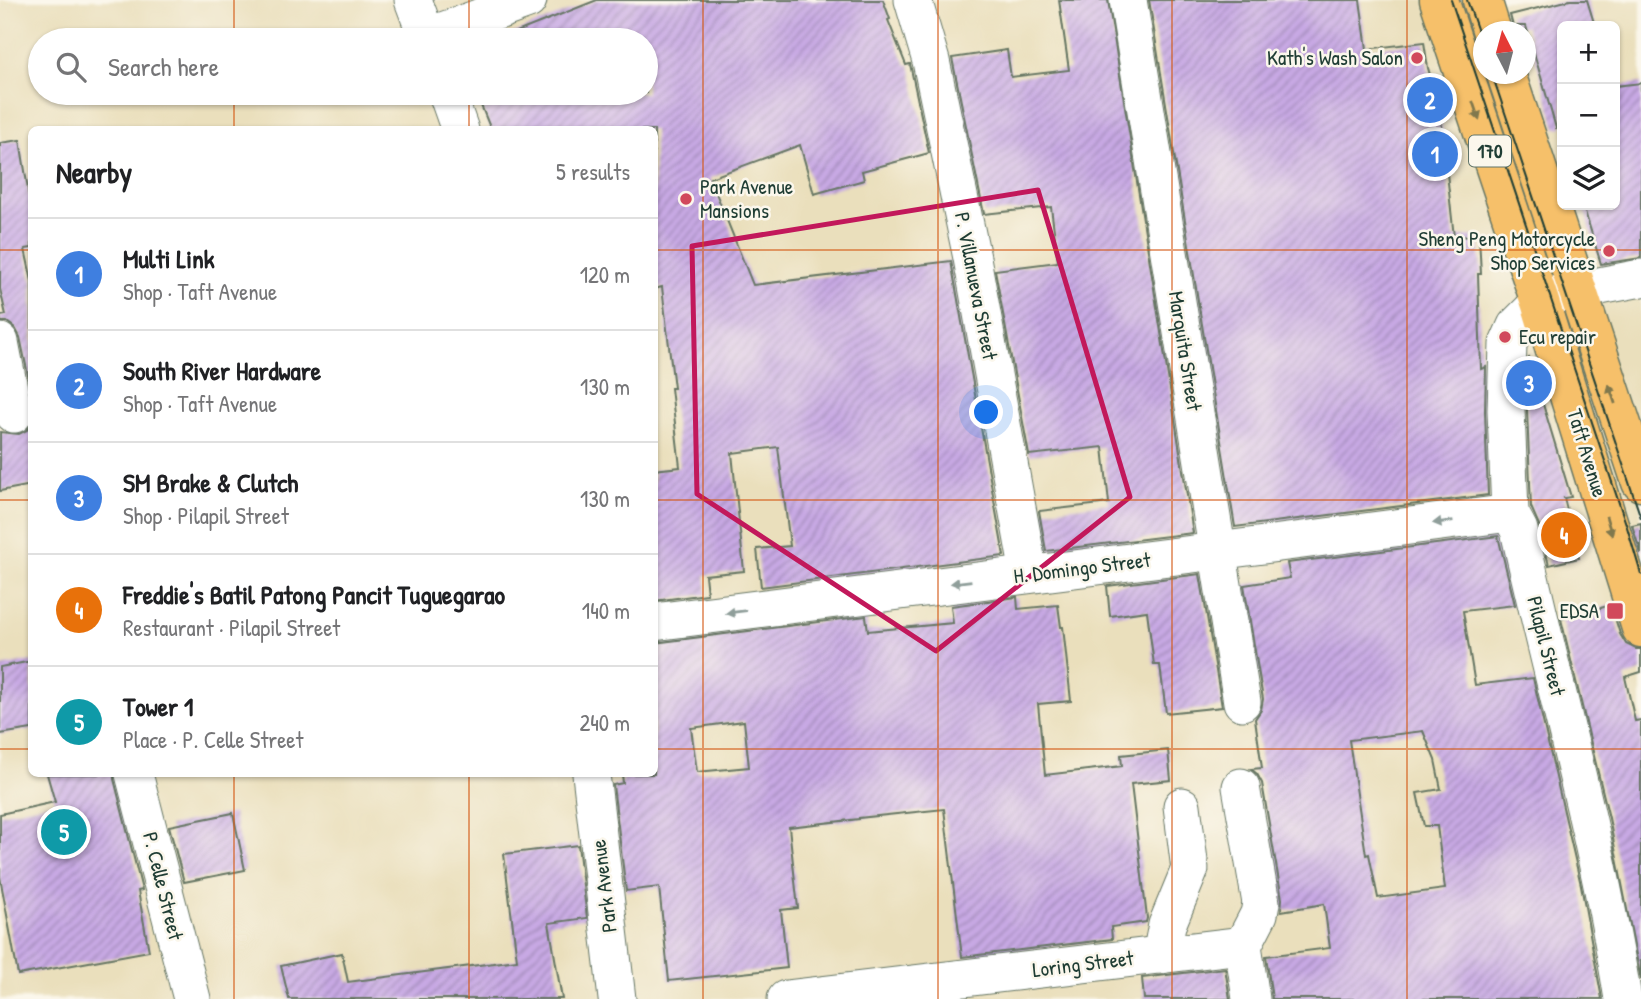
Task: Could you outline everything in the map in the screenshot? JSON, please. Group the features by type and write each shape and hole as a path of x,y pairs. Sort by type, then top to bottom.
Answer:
{"main road":[{"name":"Taft Avenue","path":"1439,0 1540,302 1641,628"},
{"path":"1482,0 1489,21"},
{"name":"Taft Avenue","path":"1509,84 1641,482"}],"street":[{"path":"413,0 423,28"},
{"path":"455,28 528,0"},
{"name":"P. Villanueva Street","path":"913,0 931,61 972,258 1029,574"},
{"name":"Marquita Street","path":"1128,0 1242,702"},
{"path":"451,105 458,126"},
{"path":"1540,302 1558,294 1641,278"},
{"name":"Pilapil Street","path":"1540,302 1516,326 1508,344 1506,410 1510,513 1519,530 1578,779 1623,999"},
{"path":"0,342 15,415"},
{"name":"H. Domingo Street","path":"658,621 1510,513"},
{"name":"P. Celle Street","path":"135,777 192,999"},
{"name":"Park Avenue","path":"591,777 617,999"},
{"path":"1241,787 1261,903 1259,914 1242,945 1251,999"},
{"path":"1161,955 1167,925 1190,869 1182,806"},
{"name":"Loring Street","path":"786,999 1242,945"}],"highlighted area":[{"path":"1038,190 1130,497 936,651 697,494 692,246"}],"building":[{"path":"597,0 883,0 906,65 910,64 929,153 862,171 864,180 814,194 800,145 710,178 753,285 951,261 1004,556 761,587 757,549 790,546 778,447 732,453 744,571 705,575 707,594 658,600 658,470 680,467 662,287 658,288 658,126 489,126 481,105 658,105 658,28 527,28"},
{"path":"1059,0 1108,0 1193,533 1046,551 1039,511 1109,503 1103,447 1029,455 995,270 1058,262 1051,207 984,214 952,58 1007,50 1011,77 1069,70"},
{"path":"1149,0 1360,0 1367,49 1424,42 1440,110 1454,237 1479,236 1481,369 1486,367 1488,495 1235,527"},
{"path":"1570,0 1587,0 1593,21 1557,21 1557,128 1536,60 1536,21 1512,21 1510,15"},
{"path":"1641,83 1641,258 1601,264 1585,210 1620,210 1620,85"},
{"path":"20,140 28,190 28,249 25,249 28,263 28,375 20,337 15,328 7,322 1,322 0,316 6,315 0,289 0,143"},
{"path":"1529,357 1571,497 1564,498 1579,558 1549,565 1539,525 1531,507 1527,410"},
{"path":"27,430 28,486 0,491 0,432 19,434"},
{"path":"1641,523 1641,554 1632,525"},
{"path":"1498,536 1515,605 1463,611 1475,685 1533,678 1581,885 1602,999 1272,999 1266,956 1330,948 1324,904 1281,911 1282,899 1262,783 1251,769 1262,768 1255,719 1261,710 1263,699 1244,585 1290,578 1287,563","holes":["1423,731 1435,760 1441,789 1417,793 1424,826 1437,826 1445,889 1378,898 1369,854 1366,855 1349,740"]},
{"path":"1200,574 1222,707 1166,713 1160,665 1154,665 1147,611 1110,616 1107,586"},
{"path":"1017,597 1018,609 1058,605 1071,701 1038,704 1045,775 1122,766 1121,755 1168,750 1171,780 1131,784 1146,922 1111,927 1112,939 962,957 944,809 859,818 789,827 798,908 781,910 787,968 669,981 659,887 626,891 613,785 623,783 622,777 658,777 658,642 866,616 868,631 953,623 951,606","holes":["744,721 749,767 697,772 691,728"]},
{"path":"1611,605 1626,644 1641,649 1641,672 1625,677 1635,721 1641,720 1641,980 1609,818 1561,619"},
{"path":"28,662 28,730 0,734 0,667"},
{"path":"48,777 114,777 142,890 138,891 149,951 18,975 0,877 0,814 55,802"},
{"path":"233,813 245,870 184,882 169,826"},
{"path":"578,845 587,918 549,923 562,999 289,999 281,966 342,953 348,982 517,960 504,854"},
{"path":"1225,968 1230,999 1144,999 1142,978"}],"tram line":[{"path":"1451,0 1641,574"},
{"path":"1467,0 1474,21"},
{"path":"1495,84 1641,518"}],"place":[{"name":"Kath's Wash Salon","path":"1417,58"},
{"name":"South River Hardware","path":"1430,100"},
{"name":"Multi Link","path":"1435,154"},
{"name":"Park Avenue Mansions","path":"686,199"},
{"name":"Sheng Peng Motorcycle Shop Services","path":"1609,251"},
{"name":"Ecu repair","path":"1505,337"},
{"name":"SM Brake & Clutch","path":"1529,383"},
{"name":"Freddie's Batil Patong Pancit Tuguegarao","path":"1564,535"},
{"name":"EDSA","path":"1615,611"},
{"name":"Tower 1","path":"64,832"}]}
